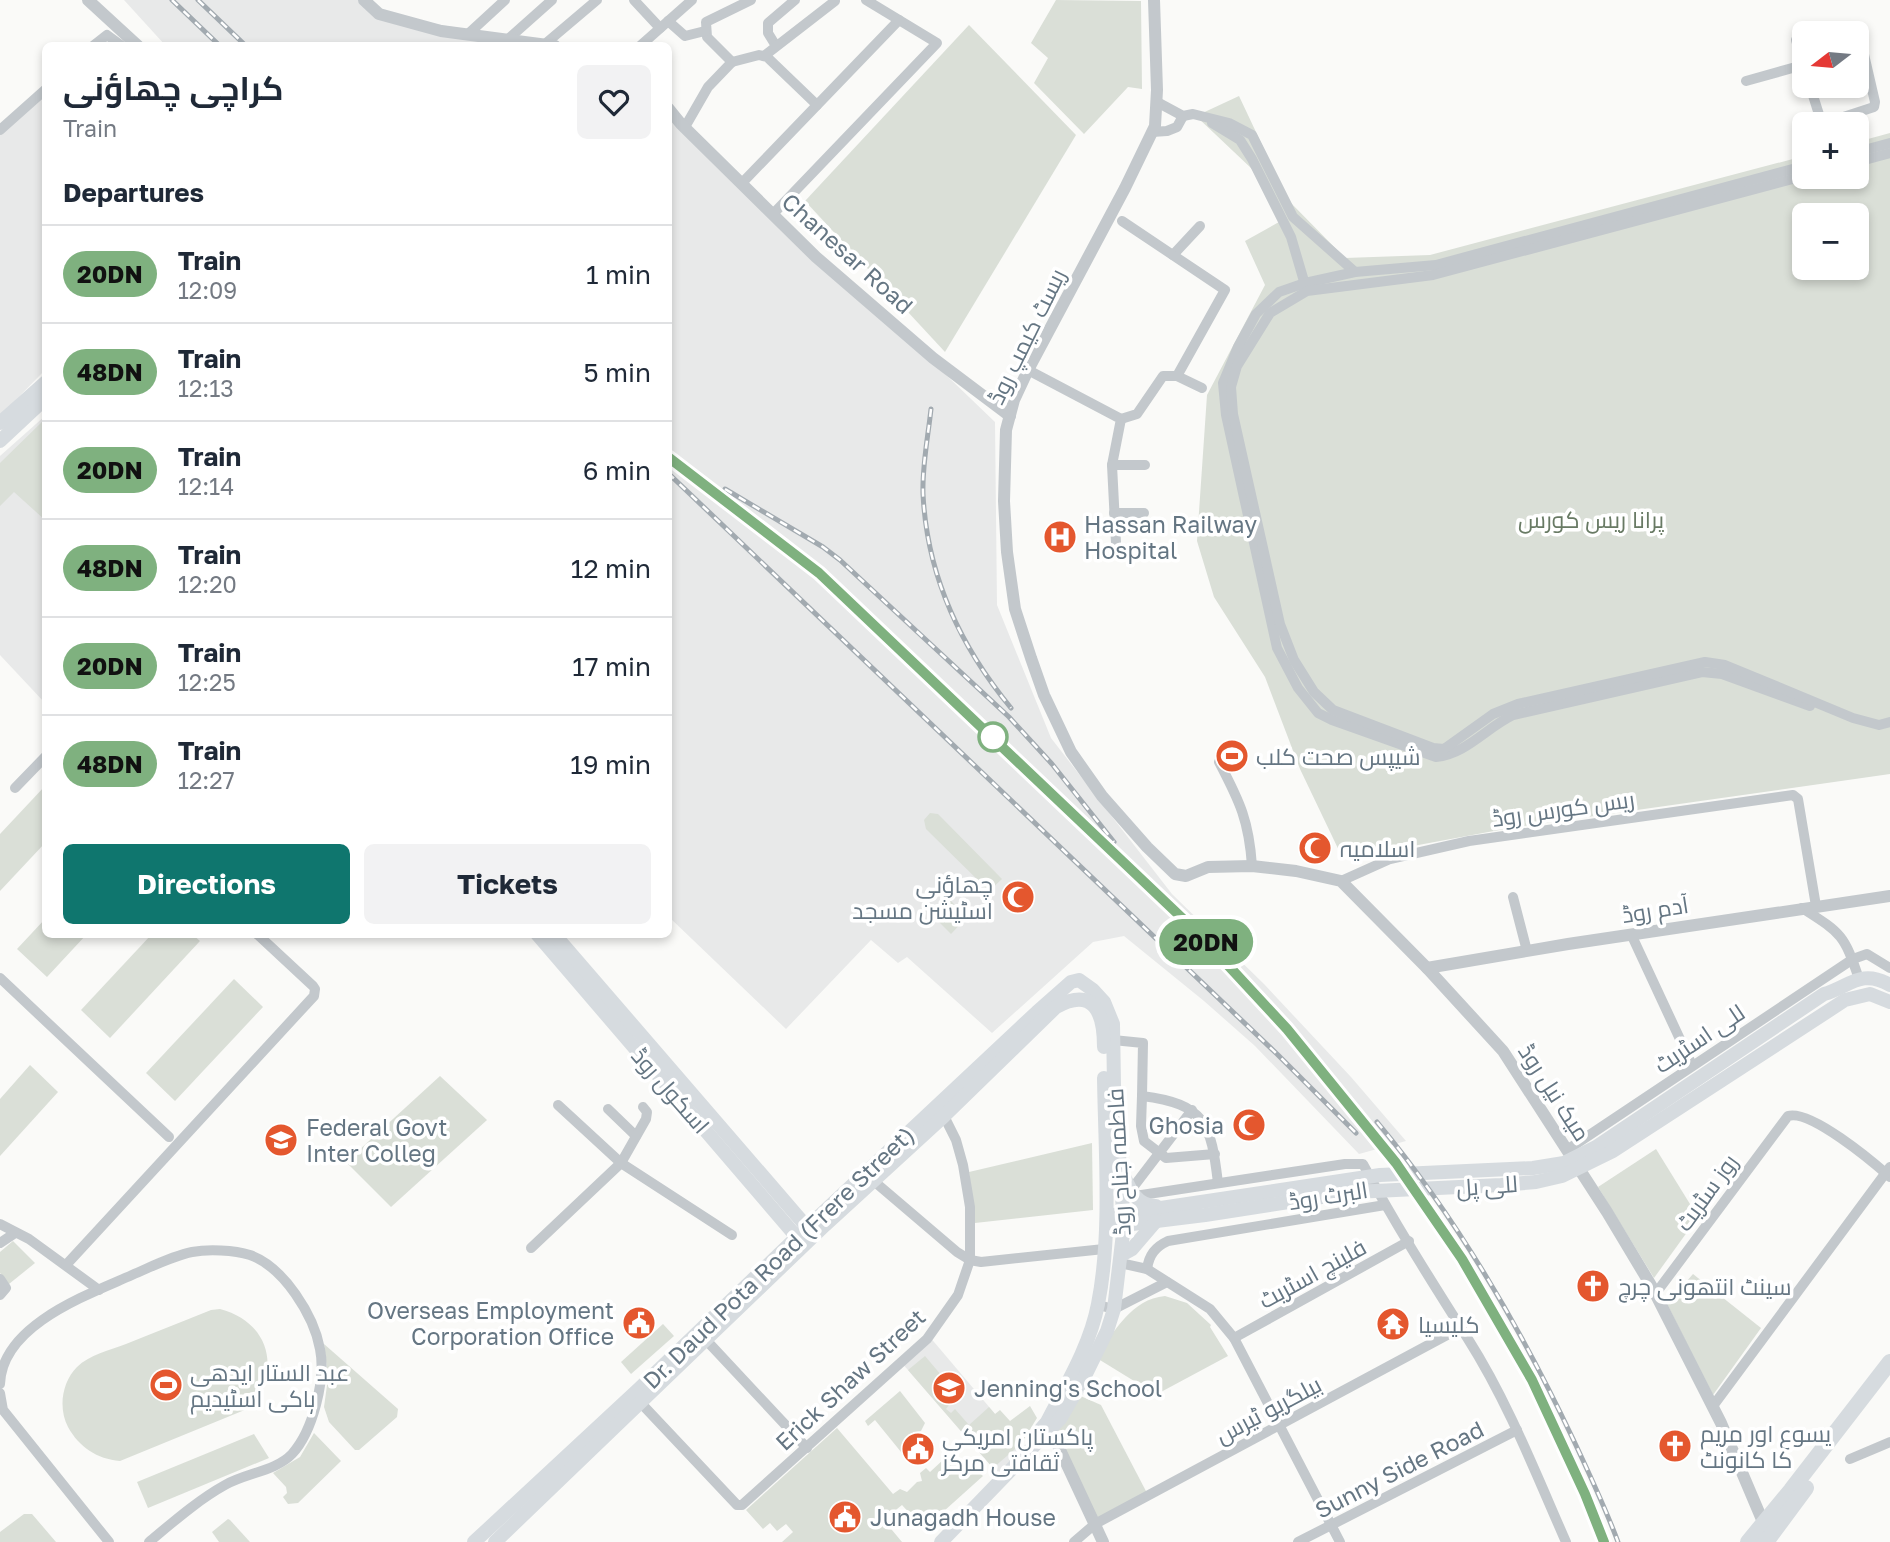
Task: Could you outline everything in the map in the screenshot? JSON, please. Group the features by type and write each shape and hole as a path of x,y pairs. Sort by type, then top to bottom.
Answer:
{"main road":[{"path":"0,424 42,386"},
{"path":"0,441 42,402"},
{"name":"اسکول روڈ","path":"541,938 686,1097 806,1236"},
{"name":"اسکول روڈ","path":"557,938 686,1097"},
{"path":"1700,1087 1824,994 1859,979 1877,979 1890,985"},
{"name":"Dr. Daud Pota Road (Frere Street)","path":"495,1542 636,1399 870,1177 1058,993 1074,981 1083,982"},
{"name":"فاطمہ جناح روڈ","path":"941,1542 1078,1391 1107,1331 1114,1309 1123,1220 1118,1164 1113,1024 1104,1002 1083,982"},
{"path":"1700,1087 1845,1000 1864,994 1879,996 1890,1002"},
{"name":"فاطمہ جناح روڈ","path":"930,1542 1049,1426 1084,1347 1098,1305 1105,1222 1103,1025 1093,1004 1081,999"},
{"name":"Dr. Daud Pota Road (Frere Street)","path":"870,1177 944,1116 1056,1007 1081,999"},
{"name":"للی پل","path":"1205,1209 1354,1192 1501,1185 1562,1176 1613,1151 1700,1087"},
{"path":"1118,1164 1133,1193 1146,1206 1190,1205 1205,1209"},
{"path":"1105,1222 1190,1205"},
{"path":"1123,1220 1156,1221 1205,1209"},
{"path":"1121,1259 1156,1221"},
{"name":"Dr. Daud Pota Road (Frere Street)","path":"474,1542 707,1340 806,1236"},
{"path":"1748,1542 1890,1362"},
{"path":"1769,1542 1890,1377"}],"street":[{"path":"88,0 134,42"},
{"path":"364,0 379,14 441,31 524,42"},
{"path":"507,40 552,0"},
{"path":"553,42 597,0"},
{"path":"634,0 664,25 685,36 705,31"},
{"path":"672,0 681,10"},
{"path":"645,42 692,0"},
{"path":"732,62 709,41 705,31 706,22 751,0"},
{"path":"776,46 768,33 768,23 795,0"},
{"path":"773,214 937,43 866,0"},
{"name":"ریسٹ کیمپ روڈ","path":"1154,0 1157,102 1152,132 1028,370 1014,400 1006,430 1004,501 1007,552 1016,609 1044,695 1071,752 1102,796 1175,874 1186,876 1208,867 1252,866"},
{"path":"467,34 501,1"},
{"path":"685,127 708,87 732,62 764,56 835,1"},
{"path":"742,183 899,19"},
{"path":"98,42 107,35 117,42"},
{"path":"764,56 817,105"},
{"path":"1746,81 1792,70"},
{"path":"1814,98 1822,124 1874,107 1869,76"},
{"path":"0,131 42,93"},
{"path":"1157,102 1231,133 1240,140 1292,237 1306,287"},
{"name":"Chanesar Road","path":"672,112 816,257 933,358 1010,416"},
{"path":"1152,132 1177,127 1188,115"},
{"path":"1188,115 1228,123 1252,135 1293,217 1355,272"},
{"path":"1869,149 1890,143"},
{"path":"1869,159 1890,153"},
{"path":"1792,169 1436,265 1355,272 1306,287 1270,313 1237,366 1231,387 1233,414 1280,624 1294,660 1314,692 1333,710 1433,748 1444,749 1493,714 1518,704 1705,662 1725,665 1825,708 1879,725 1890,722"},
{"path":"1306,287 1433,275 1792,179"},
{"path":"1122,221 1225,290 1177,376"},
{"path":"1173,255 1200,226"},
{"path":"1028,370 1121,419 1137,414 1163,376 1177,376 1202,388"},
{"path":"1116,543 1112,465 1121,419"},
{"path":"1112,465 1145,465"},
{"path":"1114,513 1144,513"},
{"path":"15,788 42,760"},
{"path":"1219,762 1239,800 1250,833 1252,866 1320,875 1341,881"},
{"name":"ریس کورس روڈ","path":"1341,881 1390,859 1469,842 1796,796 1816,906"},
{"name":"میک نیل روڈ","path":"1341,881 1427,968 1503,1051 1656,1293 1713,1406 1769,1542"},
{"name":"آدم روڈ","path":"1427,968 1631,934 1890,896"},
{"path":"1513,897 1527,951"},
{"path":"1831,927 1835,904"},
{"path":"1802,908 1831,927 1848,946 1859,979"},
{"path":"1631,934 1692,1065"},
{"path":"66,1265 314,996 313,986 261,938"},
{"path":"1853,959 1867,954 1890,968"},
{"name":"للی اسٹریٹ","path":"1567,1150 1853,959"},
{"path":"0,978 169,1137"},
{"path":"1113,1040 1143,1043 1141,1126 1144,1141 1166,1158 1215,1154"},
{"path":"1142,1096 1169,1100 1192,1110 1208,1130 1215,1154 1218,1183"},
{"path":"558,1105 621,1163 732,1235"},
{"path":"531,1248 621,1163 646,1119 647,1112 643,1107"},
{"path":"608,1110 636,1136"},
{"path":"1133,1193 1192,1110"},
{"name":"روز سٹریٹ","path":"1656,1293 1788,1115 1794,1114 1813,1122 1888,1172"},
{"name":"Erick Shaw Street","path":"636,1399 737,1504 746,1503 927,1339 958,1295 970,1260 970,1207 965,1173 956,1140 944,1116"},
{"path":"1133,1193 1358,1163 1363,1164 1385,1205"},
{"path":"1713,1406 1888,1172"},
{"path":"870,1177 957,1252 970,1260 994,1261 1104,1249"},
{"name":"البرٹ روڈ","path":"1147,1269 1152,1253 1168,1241 1385,1205 1469,1339 1517,1430 1565,1542"},
{"path":"0,1224 29,1239 99,1290"},
{"path":"0,1243 15,1233"},
{"name":"فلینچ اسٹریٹ","path":"1234,1338 1409,1241"},
{"path":"0,1384 0,1375 18,1341 36,1324 60,1308 191,1252 223,1251 250,1255 279,1274 305,1308 317,1333 324,1367 318,1395 299,1446 290,1456 225,1485 149,1542"},
{"path":"1121,1259 1147,1269 1210,1309 1234,1338 1340,1542"},
{"path":"0,1279 6,1288 0,1295"},
{"path":"1098,1305 1114,1309 1167,1282"},
{"name":"بیلگریو ٹیرس","path":"1074,1542 1095,1524 1460,1328"},
{"path":"707,1340 807,1448"},
{"path":"0,1392 3,1410 109,1542"},
{"path":"1049,1426 1103,1542"},
{"name":"Sunny Side Road","path":"1298,1542 1517,1430"},
{"path":"1850,1459 1890,1442"}],"shaded area":[{"path":"124,0 363,0 379,14 538,42 162,42"},
{"path":"42,95 42,373 0,416 0,132"},
{"path":"672,112 995,422 997,605 1051,738 1172,894 1264,984 1351,1077 1406,1141 1359,1154 1255,1046 1124,936 1093,942 992,1033 907,957 898,963 871,940 786,1029 672,920"},
{"path":"42,419 42,700 0,655 0,456"},
{"name":"Jenning's School","path":"929,1336 1023,1447 998,1474 901,1362"}],"green space":[{"path":"1056,0 1141,1 1142,89 1128,87 1084,134 1034,83 1048,58 1031,43"},
{"path":"969,25 1076,135 945,352 805,201"},
{"name":"پرانا ریس کورس","path":"1239,96 1288,200 1345,258 1430,255 1792,159 1792,189 1869,189 1869,139 1890,133 1890,774 1510,828 1343,859 1300,769 1265,677 1214,597 1197,541 1207,395 1265,285 1245,241 1279,222 1252,169 1196,116"},
{"path":"42,422 42,517 14,492 0,506 0,463"},
{"path":"42,789 42,846 0,891 0,834"},
{"path":"930,813 938,814 1002,879 989,891 926,829 924,820"},
{"path":"950,900 967,917 951,934 934,917"},
{"path":"42,922 42,938 83,938 47,977 17,949"},
{"path":"148,938 196,938 200,941 110,1038 81,1010"},
{"path":"234,979 263,1007 175,1101 146,1073"},
{"path":"30,1065 58,1092 0,1156 0,1099"},
{"path":"440,1076 487,1120 391,1207 346,1162"},
{"path":"1092,1143 1093,1210 975,1223 969,1172"},
{"path":"1656,1149 1698,1217 1654,1278 1598,1187"},
{"path":"13,1241 35,1263 9,1284 0,1273 0,1252"},
{"path":"1693,1274 1761,1328 1713,1395 1667,1304"},
{"path":"1165,1296 1187,1303 1211,1325 1228,1356 1146,1400 1139,1384 1095,1357 1133,1310 1153,1298"},
{"path":"220,1309 237,1315 250,1324 265,1348 268,1362 266,1377 252,1407 120,1461 96,1455 78,1440 68,1427 62,1404 68,1380 77,1367 100,1353 211,1310"},
{"path":"663,1324 674,1336 631,1374 621,1362"},
{"path":"324,1344 398,1409 397,1417 359,1450 355,1450 329,1422 324,1407 328,1378"},
{"path":"925,1356 953,1389 943,1397 949,1405 946,1409 951,1413 955,1409 969,1425 989,1407 995,1414 1000,1410 1010,1421 1030,1406 1037,1418 1021,1444 993,1468 908,1370"},
{"path":"900,1391 925,1423 921,1431 913,1432 913,1444 922,1444 922,1452 910,1463 875,1420 868,1426 865,1421"},
{"path":"1076,1394 1101,1405 1148,1495 1095,1523 1051,1430"},
{"path":"837,1428 893,1494 900,1489 907,1492 917,1482 922,1481 920,1473 926,1468 930,1472 944,1459 949,1463 969,1463 983,1476 924,1529 902,1505 892,1513 895,1517 887,1524 902,1542 782,1542 793,1532 786,1524 777,1531 770,1523 763,1529 746,1510"},
{"path":"314,1433 341,1461 298,1503 288,1504 283,1497 287,1493 286,1487 273,1473 300,1457"},
{"path":"254,1434 269,1458 148,1508 137,1482"},
{"path":"24,1514 32,1514 56,1542 0,1542 0,1532"},
{"path":"228,1519 250,1542 219,1542 212,1532"}],"railway":[{"path":"172,0 216,42"},
{"path":"198,0 242,42"},
{"path":"931,409 923,483 931,553 949,608 962,635 976,660 1011,708"},
{"path":"672,460 819,573 1200,935 1287,1029 1396,1162 1462,1259 1532,1380 1585,1494 1604,1542"},
{"path":"672,477 1277,1054 1356,1133"},
{"path":"725,489 823,547 840,560 1009,717 1052,764 1114,842"},
{"path":"1377,1122 1434,1196 1509,1315 1553,1397 1618,1542"}],"train":[{"name":"20DN","path":"672,460 819,573 1200,935 1287,1029 1396,1163 1462,1259 1532,1380 1569,1457 1604,1542"}],"place":[{"name":"Hassan Railway Hospital","path":"1060,537"},
{"name":"شیپس صحت کلب","path":"1232,756"},
{"name":"اسلامیہ","path":"1315,848"},
{"name":"چھاؤنی اسٹیشن مسجد","path":"1018,897"},
{"name":"Ghosia","path":"1249,1125"},
{"name":"Federal Govt Inter Colleg","path":"281,1140"},
{"name":"سینٹ انتھونی چرچ","path":"1593,1286"},
{"name":"Overseas Employment Corporation Office","path":"639,1323"},
{"name":"کلیسیا","path":"1393,1324"},
{"name":"عبد الستار ایدھی ہاکی اسٹیدیم","path":"166,1385"},
{"name":"Jenning's School","path":"949,1388"},
{"name":"یسوع اور مریم کا کانونٹ","path":"1675,1446"},
{"name":"پاکستان امریکی ثقافتی مرکز","path":"918,1449"},
{"name":"Junagadh House","path":"845,1517"}]}
